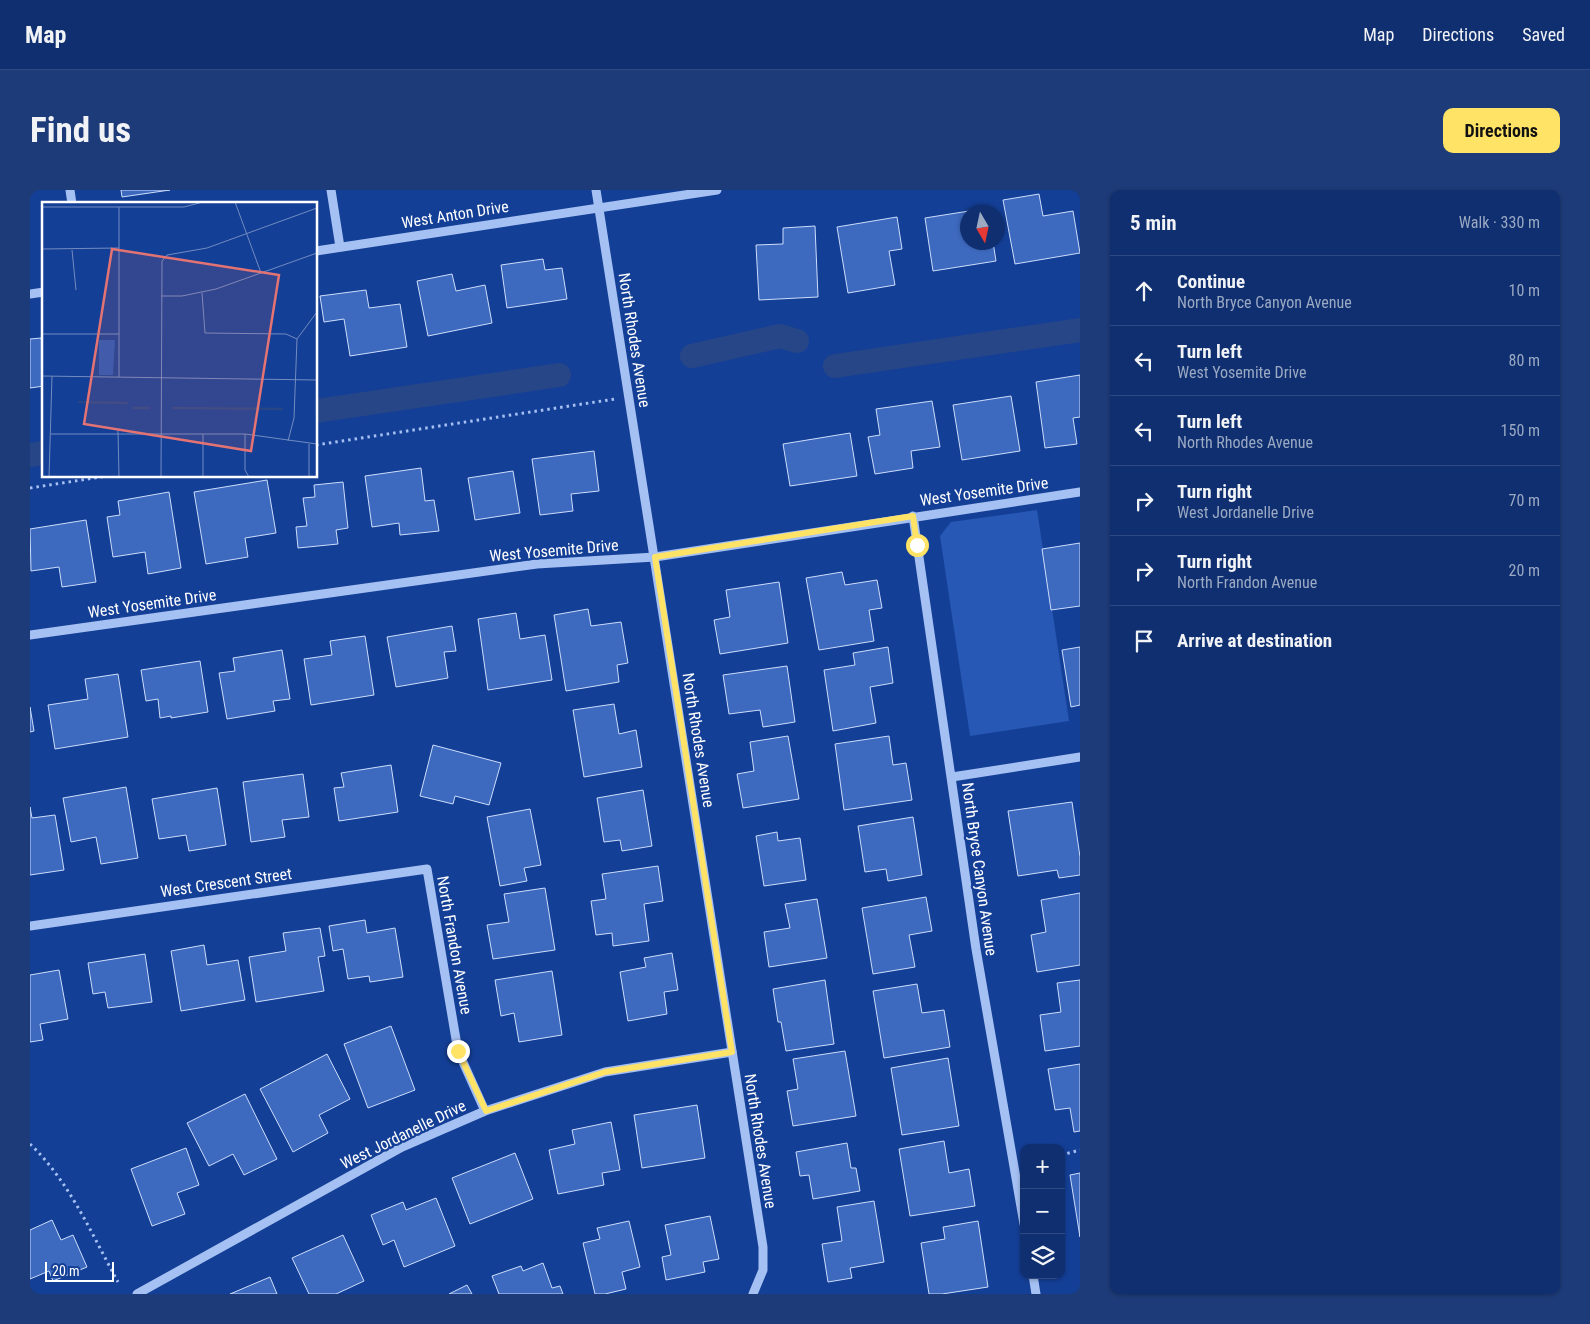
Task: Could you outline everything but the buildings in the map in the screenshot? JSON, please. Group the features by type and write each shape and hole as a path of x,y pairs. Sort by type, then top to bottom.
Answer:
{"street":[{"path":"331,190 340,247"},
{"name":"North Rhodes Avenue","path":"596,190 763,1247 763,1270 753,1294"},
{"name":"West Anton Drive","path":"318,251 717,190"},
{"name":"West Yosemite Drive","path":"30,635 536,564 655,557 913,516 1080,492"},
{"name":"North Bryce Canyon Avenue","path":"913,516 976,949 1020,1201"},
{"path":"952,777 1080,757"},
{"name":"West Crescent Street","path":"30,926 427,869"},
{"name":"North Frandon Avenue","path":"427,869 458,1051 486,1111"},
{"name":"West Jordanelle Drive","path":"141,1293 402,1147 486,1111 605,1072 732,1052"},
{"path":"1034,1279 1036,1294"}],"path":[{"path":"318,444 628,397"},
{"path":"30,488 94,478"},
{"path":"30,1144 61,1179 118,1282"},
{"path":"1065,1154 1080,1150"}],"shaded area":[{"path":"1037,510 1069,721 970,736 940,536 951,522"}],"waterway":[{"path":"835,366 1080,330"},
{"path":"692,356 780,336 797,341"},
{"path":"318,411 559,375"},
{"path":"30,455 42,453"}],"route":[{"path":"458,1051 486,1111 605,1072 732,1052 655,557 913,516 917,545"}]}
